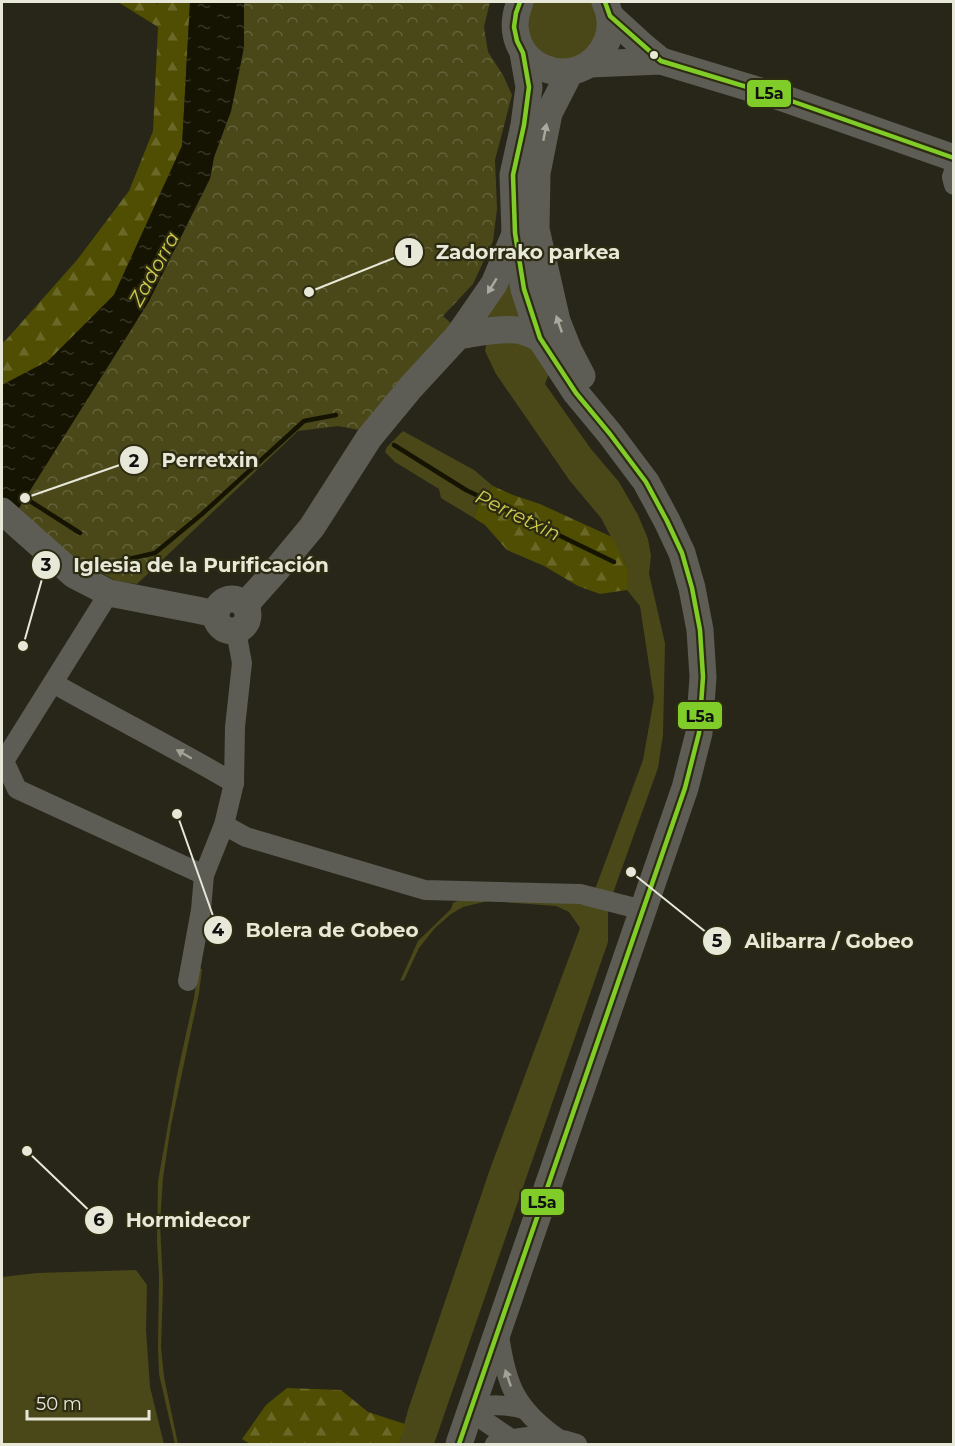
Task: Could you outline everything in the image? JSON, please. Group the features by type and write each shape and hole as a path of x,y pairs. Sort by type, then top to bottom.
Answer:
{"street":[{"path":"520,2 514,27 517,40 524,53 536,65 552,71 662,61"},
{"path":"608,9 644,48 662,61 780,97 954,158"},
{"path":"608,9 610,35 603,51 580,68 549,113 537,173 536,229 557,321 569,351 610,434"},
{"path":"459,1444 685,788 699,734 702,704 700,630 692,588 681,553 646,482 576,393 540,338 524,289 515,232 513,175 524,125 529,87 524,53"},
{"path":"954,171 952,177 954,185"},
{"path":"2,511 74,575 109,593 197,610 226,623 245,625 249,615 245,605 312,526 369,438 411,387 458,336 494,284 515,232"},
{"path":"458,336 519,330 540,338"},
{"path":"109,593 4,761 17,789 204,875"},
{"path":"188,981 201,910 204,875 224,825 234,783 235,726 242,663 226,623"},
{"path":"53,683 119,721 178,750 234,783"},
{"path":"224,825 246,837 425,890 580,894 643,910"},
{"path":"498,1330 503,1364 512,1390 524,1409 557,1438"},
{"path":"472,1407 510,1405 524,1409"},
{"path":"472,1407 503,1442 531,1436 557,1438 577,1444"}],"green space":[{"path":"118,2 158,4 159,2 190,2 182,146 114,295 48,361 2,385 2,343 77,260 129,191 153,131 158,27"},
{"path":"244,2 490,2 484,27 488,52 503,75 512,95 495,160 497,209 493,241 473,284 443,316 453,325 359,430 338,426 298,431 137,584 116,581 70,556 19,508 149,301 210,179 214,157 231,111 244,47"},
{"path":"530,2 596,2 603,12 595,50 560,65 528,45"},
{"path":"513,258 529,326 474,327"},
{"path":"515,339 537,352 550,371 545,384 591,449 619,482 638,515 648,539 651,556 649,574 665,643 663,735 658,768 613,893 594,892 643,760 654,698 640,606 627,590 627,567 601,518 570,481 496,374 485,351 487,341"},
{"path":"403,431 474,470 493,486 480,499 474,518 441,498 439,489 395,462 385,452"},
{"path":"493,486 540,504 612,537 627,567 627,590 600,594 578,586 544,566 507,550 485,525 474,518 480,499"},
{"path":"466,897 541,898 608,909 608,942 434,1444 399,1444 408,1410 490,1169 580,928 569,912 556,906 488,901 463,907 435,928 419,948 404,980 400,981 418,941 451,909 453,903"},
{"path":"198,968 202,969 199,993 171,1125 163,1178 160,1223 163,1286 161,1347 164,1377 178,1444 175,1444 159,1374 158,1181"},
{"path":"136,1270 147,1285 146,1330 150,1387 164,1444 2,1444 2,1277 37,1273"},
{"path":"287,1388 341,1390 368,1412 405,1424 399,1444 250,1444 242,1439 266,1405"}],"water":[{"name":"Zadorra","path":"190,2 244,2 244,47 231,111 214,157 210,178 149,301 19,508 2,529 2,385 48,361 114,295 182,146"}],"waterway":[{"name":"Perretxin","path":"116,562 155,553 202,514 304,421 336,415"},
{"name":"Perretxin","path":"394,445 466,490 614,562"},
{"name":"Perretxin","path":"22,496 80,533"}],"transit line":[{"name":"L5a","path":"459,1444 685,788 699,733 703,677 700,630 682,553 646,482 576,393 540,338 524,289 515,233 513,175 524,125 529,87 523,53 514,27 520,2"},
{"name":"L5a","path":"605,2 610,16 661,61 780,97 954,158"}],"place":[{"name":"Zadorrako parkea","path":"309,292"},
{"name":"Perretxin","path":"25,498"},
{"name":"Iglesia de la Purificación","path":"23,646"},
{"name":"Bolera de Gobeo","path":"177,814"},
{"name":"Alibarra / Gobeo","path":"631,872"},
{"name":"Hormidecor","path":"27,1151"}]}
